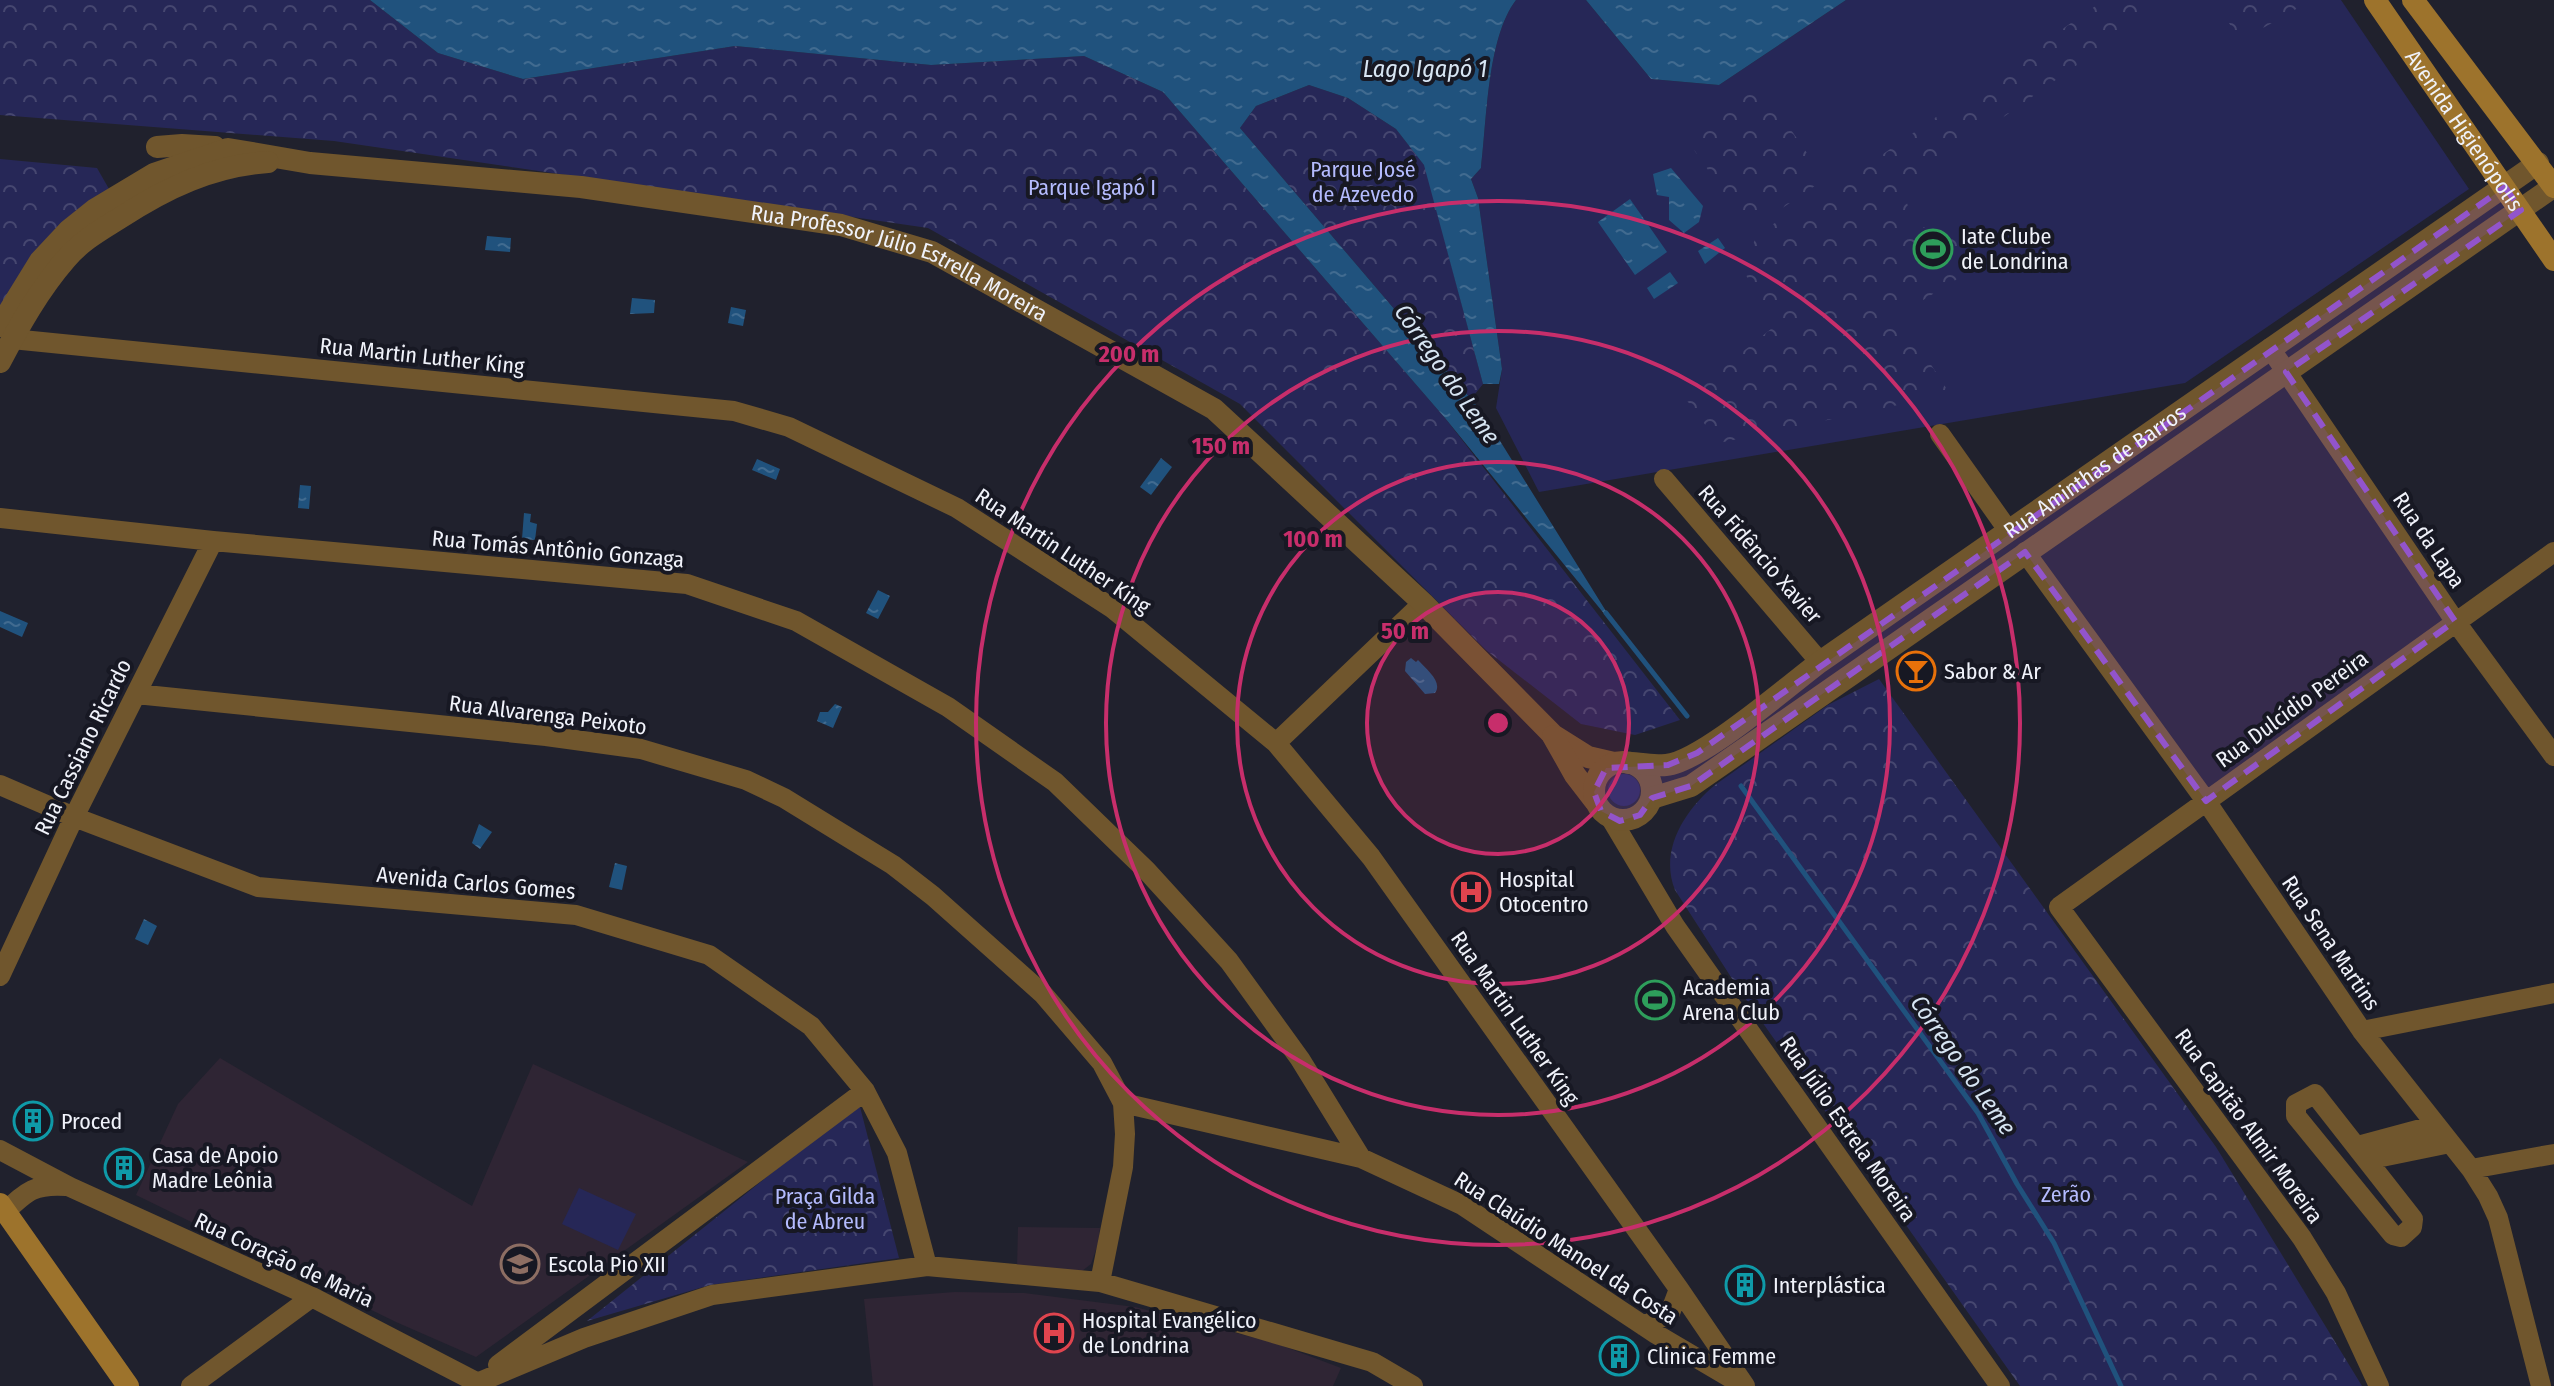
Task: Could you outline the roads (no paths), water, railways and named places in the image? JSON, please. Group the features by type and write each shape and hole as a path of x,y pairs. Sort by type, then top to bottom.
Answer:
{"main road":[{"name":"Avenida Higienópolis","path":"2375,0 2554,260"},
{"name":"Avenida Higienópolis","path":"2413,0 2546,158 2554,187"},
{"path":"8,1205 128,1386"}],"street":[{"path":"157,147 203,145 228,149"},
{"name":"Rua Professor Júlio Estrella Moreira","path":"6,333 9,333 11,318 35,278 40,261 69,230 125,189 154,174 228,149 248,150 285,160 581,187 841,225 932,252 1214,409 1423,603 1553,735 1588,757 1622,763"},
{"name":"Rua Aminthas de Barros","path":"1622,763 1668,765 1697,753 2008,530 2546,158"},
{"name":"Rua Professor Júlio Estrella Moreira","path":"88,238 158,194 207,172 285,160"},
{"path":"0,362 6,333 41,289 104,216 137,193 154,174"},
{"name":"Rua Aminthas de Barros","path":"1652,798 1691,786 2554,187"},
{"name":"Rua Martin Luther King","path":"6,333 722,409 774,421 970,516 1112,608 1276,743 1371,857 1745,1386"},
{"name":"Rua da Lapa","path":"2270,348 2455,621 2554,756"},
{"path":"1940,434 2008,530"},
{"name":"Rua Fidêncio Xavier","path":"1664,479 1820,662"},
{"name":"Rua Tomás Antônio Gonzaga","path":"0,518 213,541 687,584 796,621 948,707 1055,782 1147,871 1229,961 1300,1059 1361,1158"},
{"name":"Rua Cassiano Ricardo","path":"0,976 74,817 213,541"},
{"name":"Rua Sena Martins","path":"2025,552 2206,801 2362,1031 2471,1169 2488,1196 2498,1218 2540,1386"},
{"name":"Rua Dulcídio Pereira","path":"2059,907 2554,552"},
{"path":"1276,743 1423,603"},
{"name":"Rua Alvarenga Peixoto","path":"136,694 641,749 746,780 784,798 893,865 962,921 1043,994 1102,1063 1123,1103 1123,1167 1100,1282"},
{"name":"Rua Professor Júlio Estrella Moreira","path":"1553,735 1575,775 1602,809"},
{"path":"1622,763 1637,765 1648,776 1653,790 1652,798 1648,808 1631,820 1620,821 1602,809 1595,783 1606,768 1622,763"},
{"name":"Avenida Carlos Gomes","path":"0,785 74,817 258,887 576,915 709,955 811,1026 865,1091 897,1153 927,1266"},
{"name":"Rua Júlio Estrela Moreira","path":"1602,809 1675,926 2000,1386"},
{"name":"Rua Capitão Almir Moreira","path":"2059,907 2302,1238 2336,1293 2379,1386"},
{"path":"2362,1031 2554,993"},
{"path":"473,1384 865,1091"},
{"path":"2315,1094 2362,1153 2413,1219 2412,1227 2401,1237 2393,1235 2296,1116 2296,1104 2315,1094"},
{"name":"Rua Claúdio Manoel da Costa","path":"1123,1103 1361,1158 1462,1205 1644,1326 1745,1386"},
{"path":"2362,1153 2436,1125"},
{"path":"2362,1153 2450,1143"},
{"path":"2471,1169 2554,1154"},
{"path":"8,1205 23,1172 10,1155"},
{"name":"Rua Coração de Maria","path":"10,1155 70,1187 312,1297 473,1384"},
{"name":"Rua Coração de Maria","path":"8,1205 38,1186 70,1187"},
{"path":"473,1384 584,1338 712,1295 927,1266 1100,1282 1372,1362 1413,1386"},
{"path":"584,1338 578,1326 578,1317 611,1280"},
{"path":"1644,1326 1670,1313 1679,1289"},
{"path":"191,1386 312,1297"},
{"path":"2540,1386 2554,1383"}],"water":[{"name":"Lago Igapó 1","path":"370,0 1516,0 1499,36 1490,80 1481,168 1471,179 1478,198 1502,369 1499,384 1483,384 1424,165 1396,129 1348,98 1309,85 1256,106 1240,128 1482,412 1619,632 1445,418 1163,92 1084,56 931,65 735,46 523,79 438,53"},
{"path":"1586,0 1846,0 1719,85 1651,79"},
{"path":"1671,168 1703,206 1699,222 1684,233 1669,220 1669,197 1657,195 1653,174"},
{"path":"1630,199 1667,252 1635,275 1598,222"},
{"path":"487,236 511,238 510,252 485,250"},
{"path":"1718,238 1725,248 1705,264 1698,251"},
{"path":"1670,272 1678,283 1654,299 1647,288"},
{"path":"632,298 655,300 654,313 630,314"},
{"path":"731,307 746,310 743,326 728,323"},
{"path":"1161,458 1172,467 1151,495 1140,487"},
{"path":"757,459 780,469 776,480 752,470"},
{"path":"300,485 311,486 309,509 298,508"},
{"path":"524,513 531,514 530,522 537,524 535,540 522,539"},
{"path":"878,590 890,596 878,619 866,613"},
{"path":"0,611 28,623 22,637 0,627"},
{"path":"1411,658 1416,662 1418,660 1433,676 1437,685 1435,693 1425,694 1405,671 1406,662"},
{"path":"835,704 842,707 833,728 817,721 820,712 828,712"},
{"path":"479,824 492,832 480,849 472,843"},
{"path":"615,863 627,866 622,890 609,887"},
{"path":"144,919 157,926 148,945 135,939"}],"waterway":[{"name":"Córrego do Leme","path":"1606,613 1687,716"},
{"name":"Córrego do Leme","path":"1741,786 1978,1113 2054,1243 2121,1386"}],"place":[{"name":"Iate Clube de Londrina","path":"1933,249"},
{"name":"Sabor & Ar","path":"1916,671"},
{"name":"Hospital Otocentro","path":"1471,892"},
{"name":"Academia Arena Club","path":"1655,1000"},
{"name":"Proced","path":"33,1121"},
{"name":"Casa de Apoio Madre Leônia","path":"124,1168"},
{"name":"Escola Pio XII","path":"520,1264"},
{"name":"Interplástica","path":"1745,1285"},
{"name":"Hospital Evangélico de Londrina","path":"1054,1333"},
{"name":"Clinica Femme","path":"1619,1356"}],"park label":[{"name":"Parque José de Azevedo","path":"1363,182"},
{"name":"Parque Igapó I","path":"1092,187"},
{"name":"Zerão","path":"2066,1194"},
{"name":"Praça Gilda de Abreu","path":"825,1208"}]}
